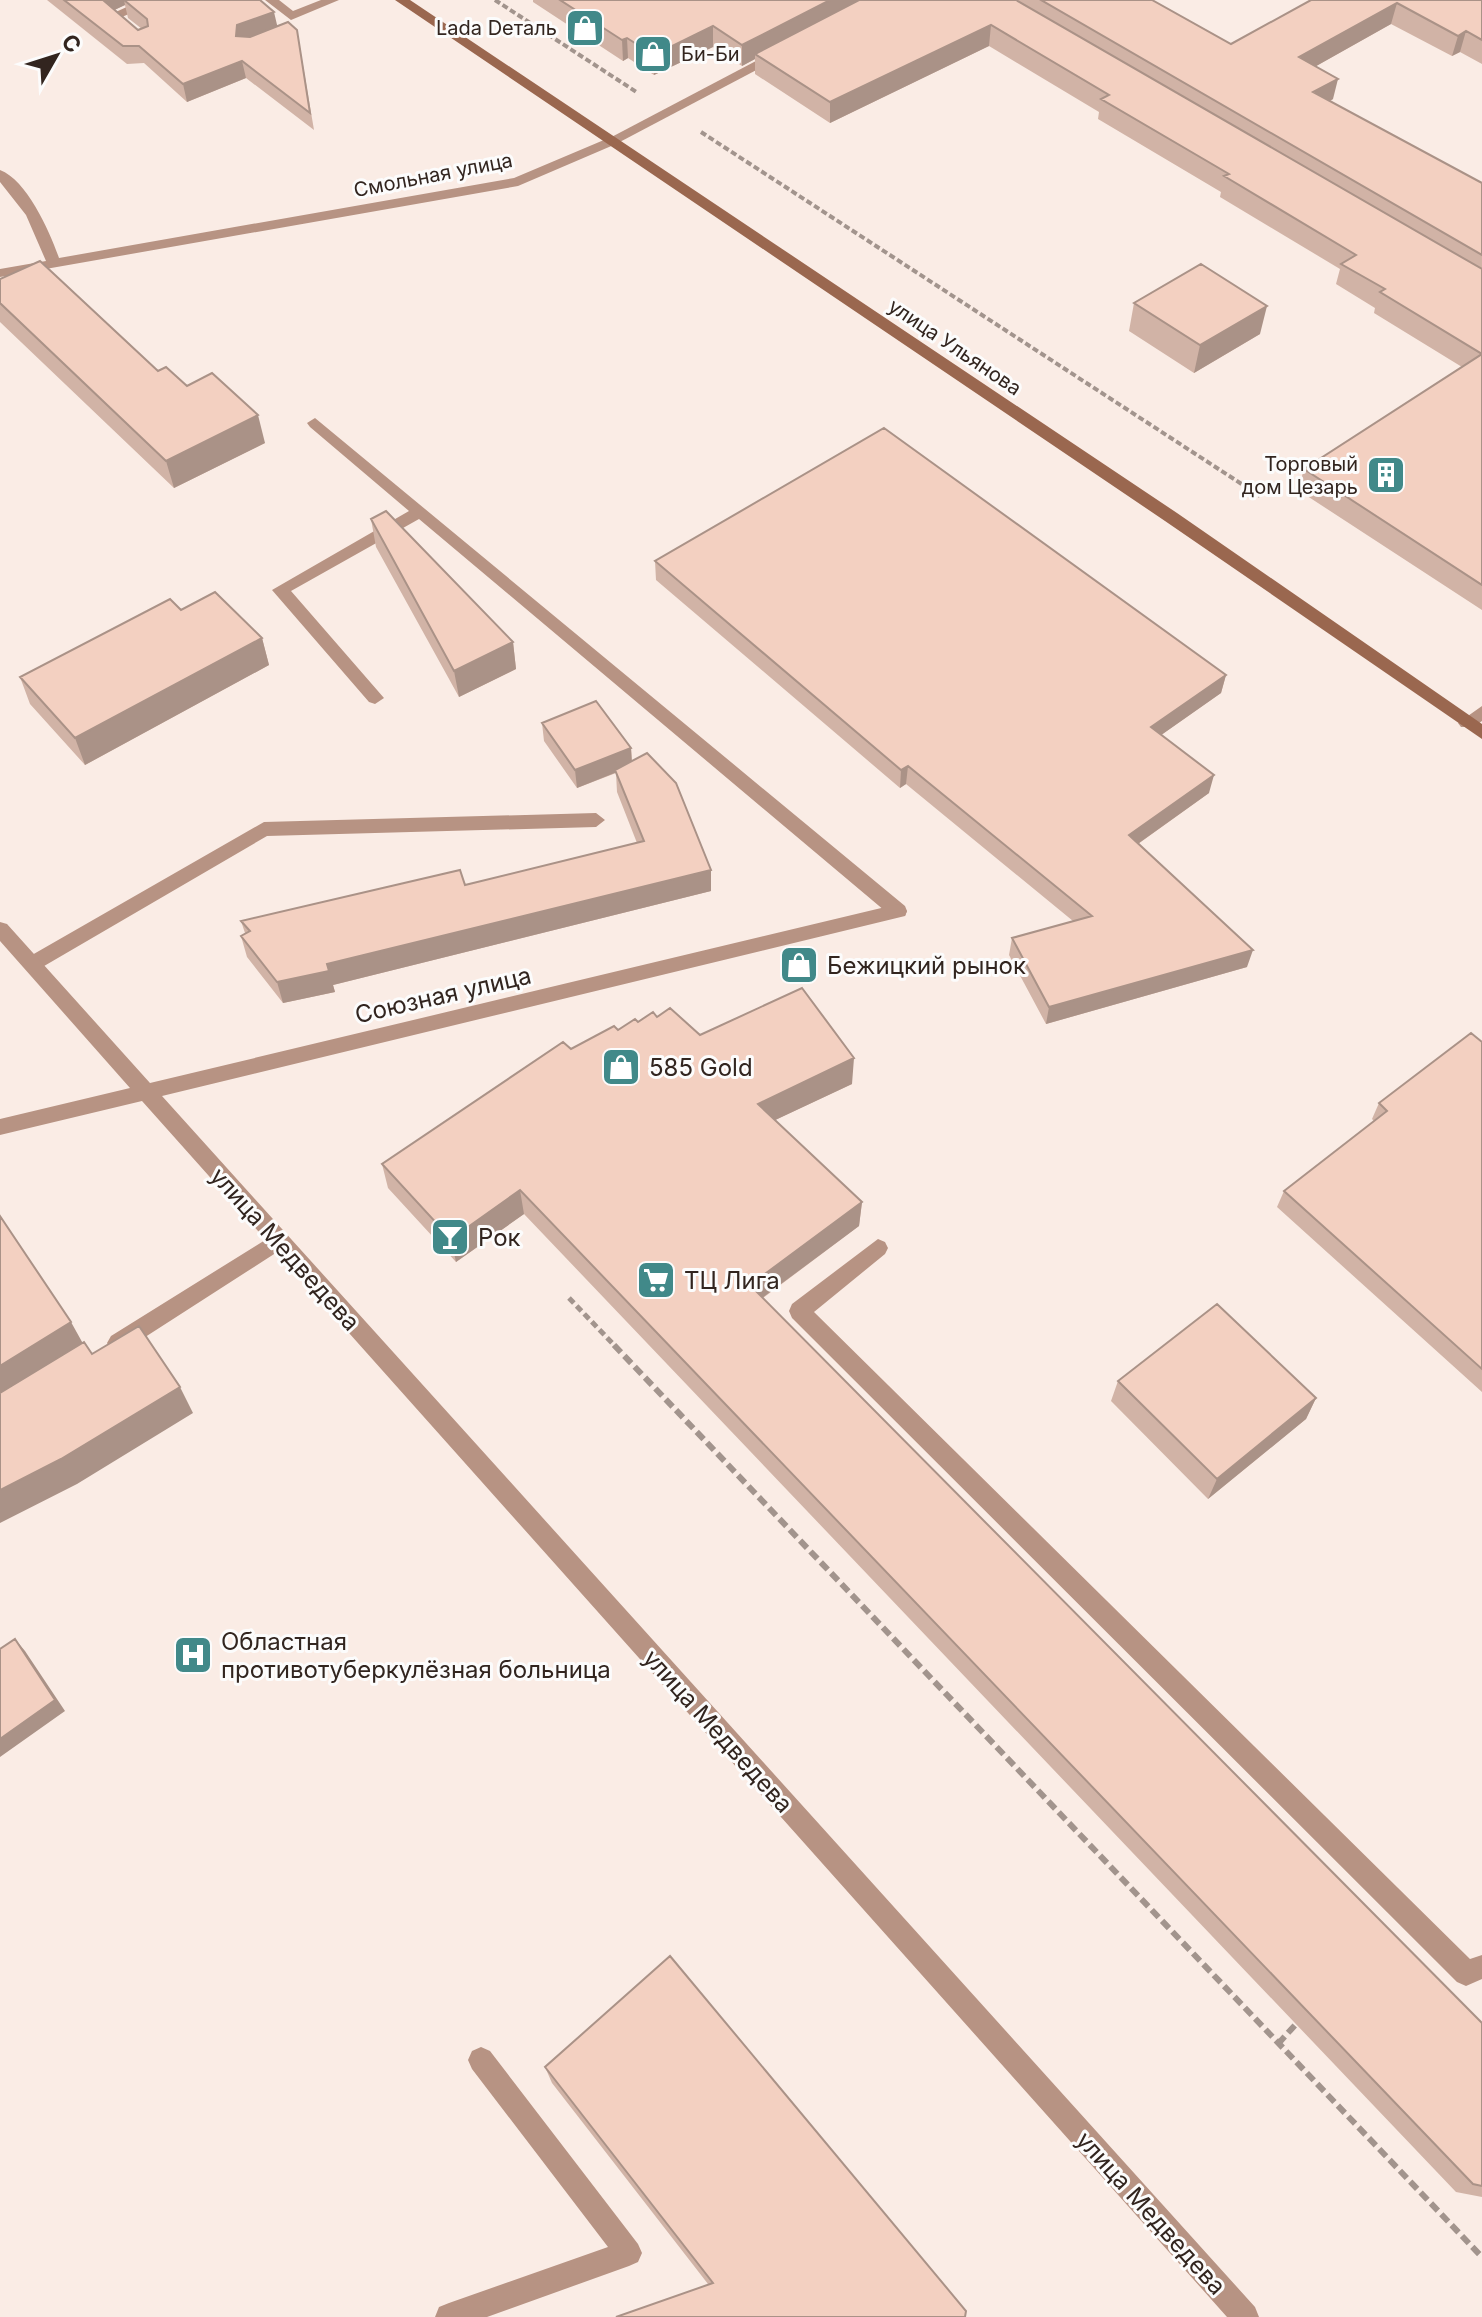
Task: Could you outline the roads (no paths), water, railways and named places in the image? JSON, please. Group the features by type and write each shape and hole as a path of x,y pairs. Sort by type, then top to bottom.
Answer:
{"main road":[{"name":"улица Ульянова","path":"401,0 1477,723"}],"street":[{"path":"144,41 113,16 154,0"},
{"path":"271,0 291,16 298,29"},
{"path":"291,16 333,0"},
{"name":"Смольная улица","path":"0,273 518,182 611,141 790,49"},
{"path":"0,174 27,201 38,220 54,264"},
{"path":"315,423 421,511 280,590 375,698"},
{"name":"Союзная улица","path":"0,1127 898,911 421,511"},
{"path":"32,964 264,829 596,820"},
{"name":"улица Медведева","path":"0,929 1245,2317"},
{"path":"106,1351 278,1241"},
{"path":"878,1248 799,1311 1466,1973 1482,1967"},
{"path":"449,2317 629,2253 481,2060"}],"place":[{"name":"Lada Dеталь","path":"585,28"},
{"name":"Би-Би","path":"653,54"},
{"name":"Торговый дом Цезарь","path":"1386,475"},
{"name":"Бежицкий рынок","path":"799,965"},
{"name":"585 Gold","path":"621,1067"},
{"name":"Рок","path":"450,1237"},
{"name":"ТЦ Лига","path":"656,1280"},
{"name":"Областная противотуберкулёзная больница","path":"193,1655"}]}
